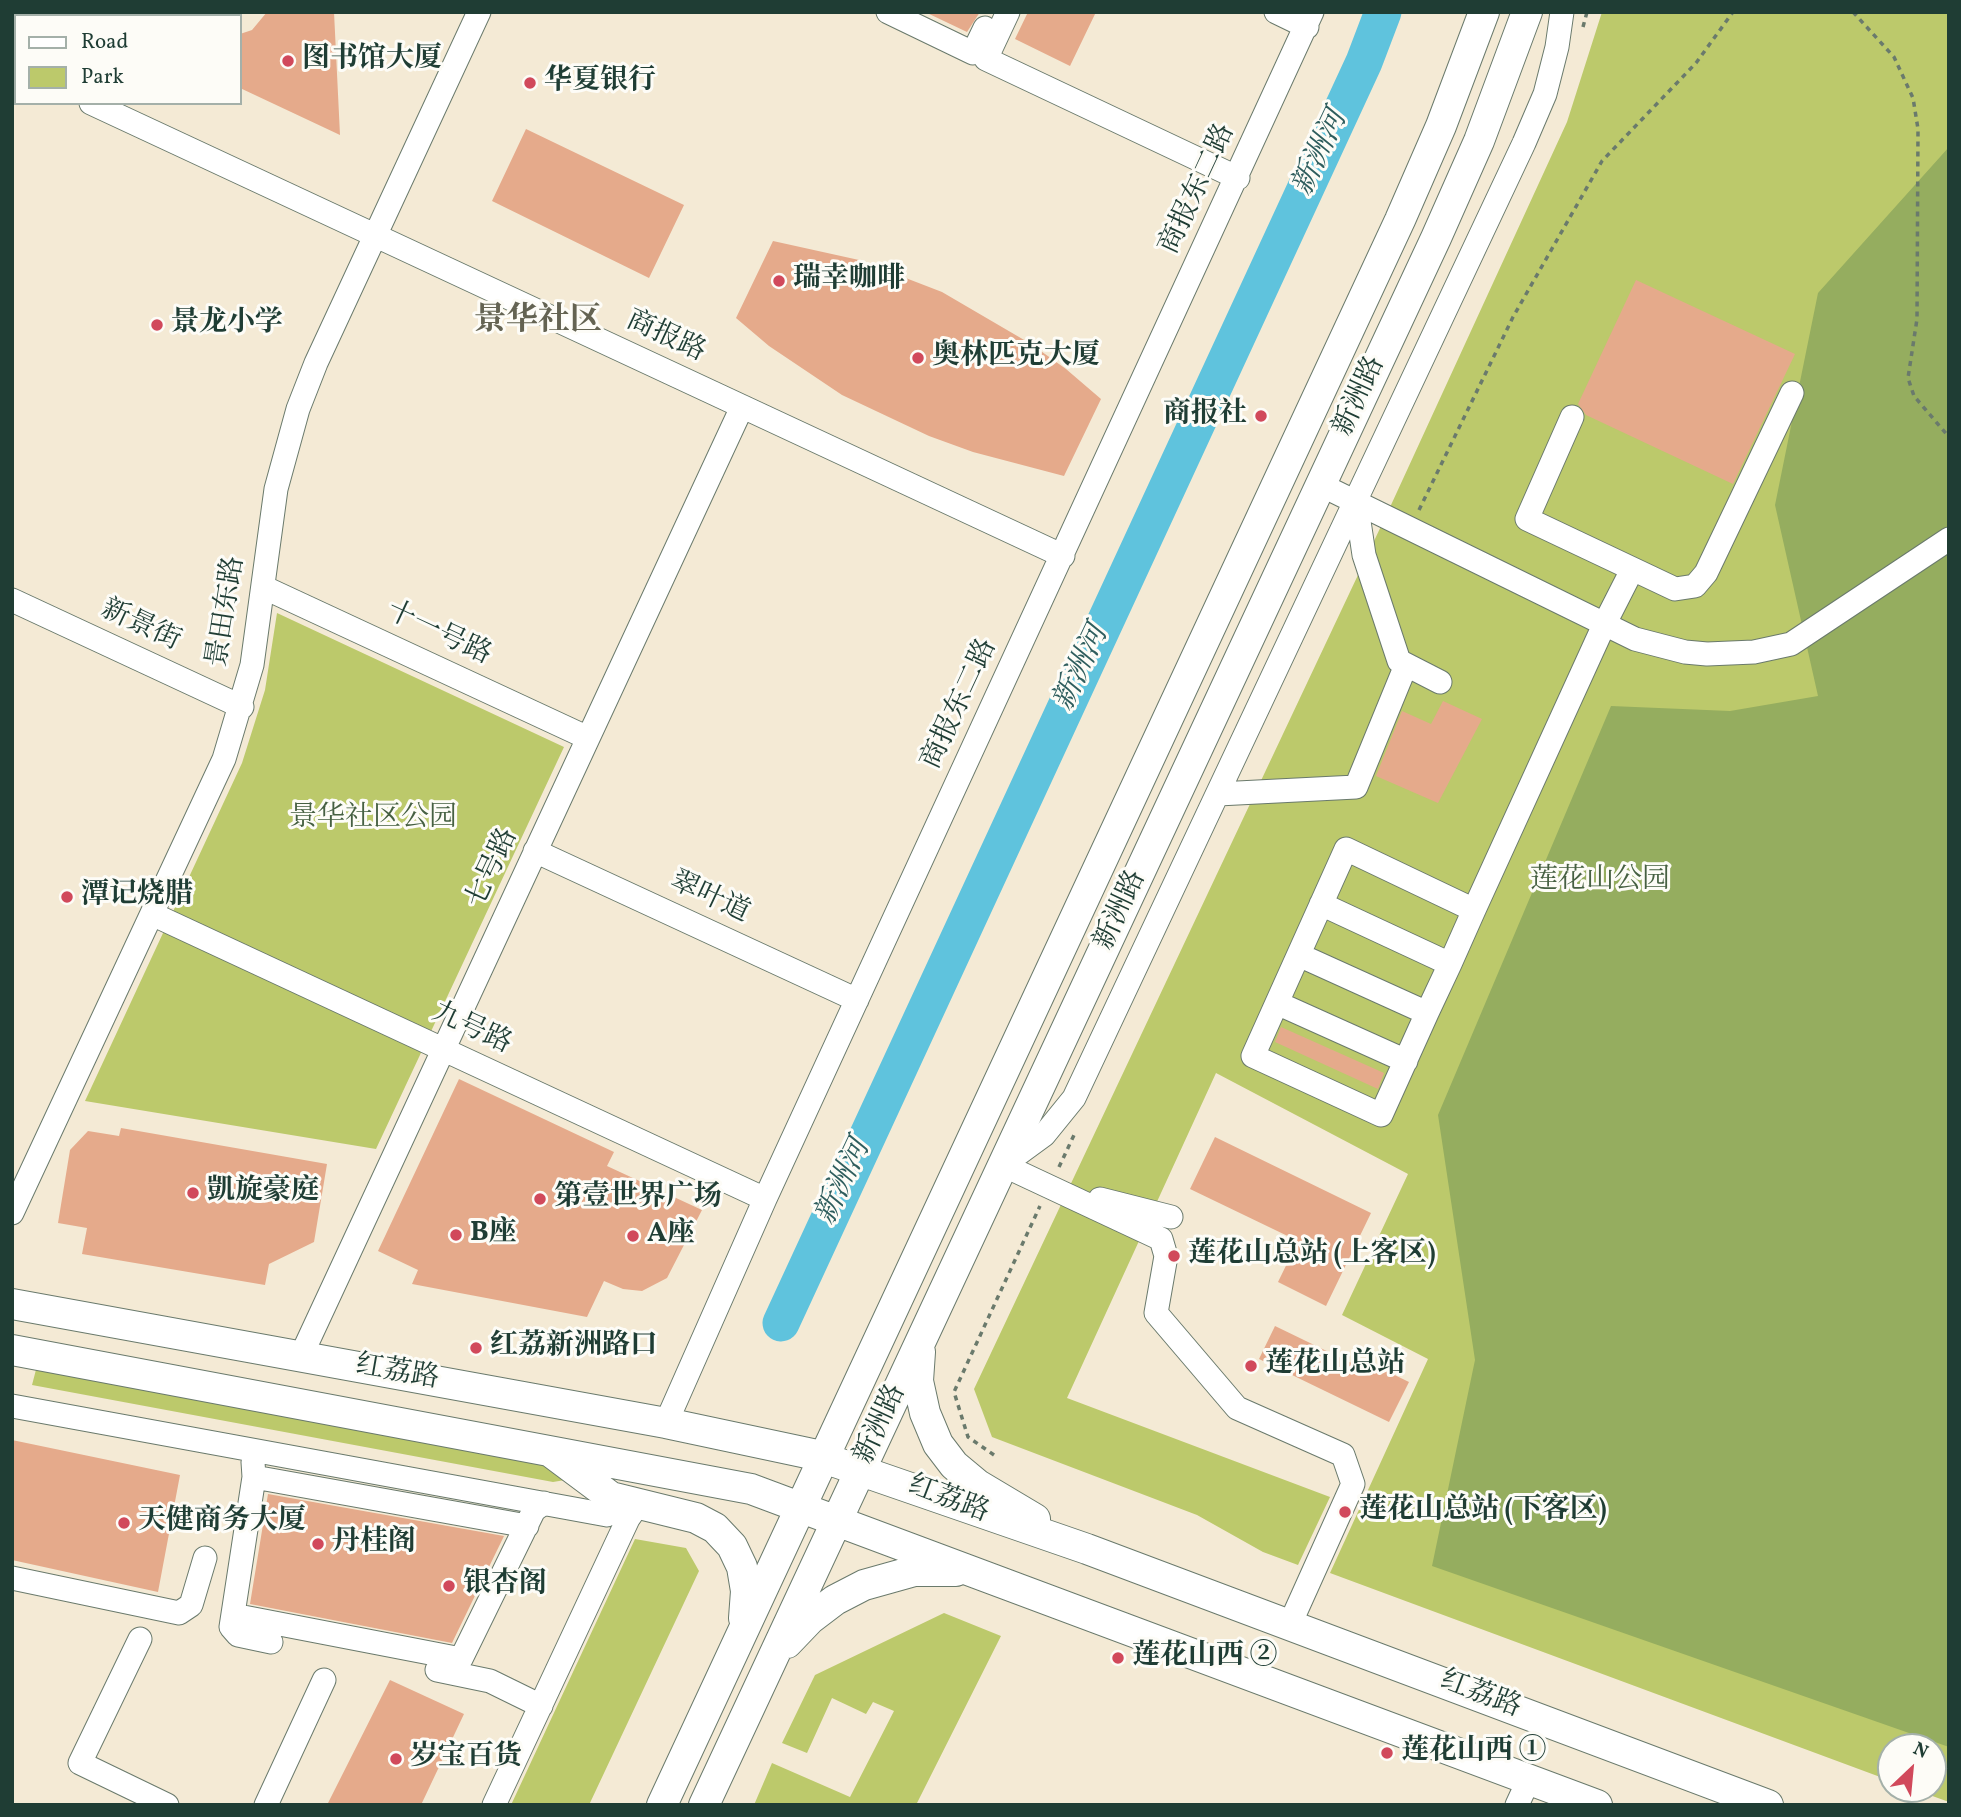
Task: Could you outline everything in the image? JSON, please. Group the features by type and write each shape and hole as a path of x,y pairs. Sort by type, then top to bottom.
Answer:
{"main road":[{"name":"新洲路","path":"662,1805 1400,220 1441,126 1484,12"},
{"name":"新洲路","path":"704,1805 1479,141 1527,12"},
{"name":"红荔路","path":"12,1304 666,1423 824,1457 1087,1549 1768,1805"},
{"path":"920,1342 918,1381 925,1413 938,1444 954,1465 978,1485 1087,1549"},
{"name":"红荔路","path":"12,1350 721,1481 801,1506 979,1573 1523,1792 1597,1805"},
{"path":"546,1449 619,1506 696,1518 715,1528 732,1546 742,1567 746,1591 738,1640"},
{"path":"768,1669 810,1619 835,1600 864,1585 914,1571 979,1573"}],"street":[{"name":"景田东路","path":"12,1213 224,759 242,707 252,665 276,489 292,428 316,363 479,12"},
{"path":"888,12 973,53 992,12"},
{"path":"1008,12 986,59 1238,178"},
{"path":"1276,12 1310,19"},
{"path":"1290,1624 1353,1484 1343,1455 1237,1408 1156,1313 1166,1256 1161,1239 1003,1165 1044,1135 1074,1098 1524,142 1545,94 1557,47 1562,12"},
{"name":"商报东二路","path":"666,1423 765,1199 1310,19"},
{"name":"商报路","path":"95,105 1063,556"},
{"path":"1572,417 1527,519 1675,589 1695,586 1706,573 1792,393"},
{"name":"七号路","path":"301,1356 742,407"},
{"path":"1321,485 1604,625 1635,639 1685,652 1731,654 1791,644 1949,540"},
{"path":"1356,501 1364,555 1399,661 1440,682"},
{"path":"1474,910 1346,849 1253,1056 1381,1115 1604,625 1632,570"},
{"name":"十一号路","path":"263,587 588,738"},
{"name":"新景街","path":"12,600 242,707"},
{"path":"1218,794 1356,787 1406,665"},
{"name":"翠叶道","path":"536,851 857,1000"},
{"path":"1321,904 1450,964"},
{"name":"九号路","path":"152,914 765,1199"},
{"path":"1299,955 1427,1013"},
{"path":"1277,1003 1406,1061"},
{"path":"1049,1186 1171,1217"},
{"path":"12,1406 544,1503 619,1506 628,1519 494,1805"},
{"path":"243,1448 252,1460 254,1477 248,1551 231,1627 238,1634 271,1642"},
{"path":"254,1477 527,1525"},
{"path":"461,1659 534,1510 544,1503"},
{"path":"12,1578 179,1613 191,1605 199,1588 205,1558"},
{"path":"233,1615 461,1659 542,1703"},
{"path":"140,1639 80,1763 167,1805"},
{"path":"420,1667 489,1681 542,1703"},
{"path":"266,1805 324,1680"}],"path":[{"path":"1410,528 1513,317 1602,161 1696,63 1733,12"},
{"path":"1853,12 1894,57 1913,98 1918,129 1917,318 1908,378 1914,397 1949,438"}],"green space":[{"name":"莲花山公园","path":"1602,12 1949,12 1949,1802 1947,1733 1877,1733 1877,1776 1330,1573 1428,1359 1342,1315 1408,1174 1216,1073 1067,1398 1330,1497 1298,1565 1263,1552 1197,1515 992,1437 974,1389 1391,505 1567,122"},
{"path":"1949,147 1949,1747 1947,1733 1909,1733 1432,1566 1475,1360 1438,1115 1611,706 1730,711 1818,696 1775,505 1818,293"},
{"name":"景华社区公园","path":"277,613 564,747 376,1149 85,1101 242,763 265,690"},
{"path":"38,1362 541,1460 565,1480 553,1482 32,1385"},
{"path":"635,1539 686,1548 699,1571 589,1805 511,1805"},
{"path":"944,1613 1001,1636 916,1805 754,1805 772,1763 850,1797 894,1711 873,1702 866,1714 832,1698 807,1753 782,1743 815,1675"}],"building":[{"name":"图书馆大厦","path":"267,12 334,12 340,135 242,89 242,33 252,30"},
{"path":"925,12 980,12 967,32"},
{"path":"1028,12 1096,12 1070,66 1015,39"},
{"path":"526,129 684,205 649,278 492,201"},
{"name":"奥林匹克大厦","path":"773,241 859,260 942,292 1031,344 1066,369 1101,399 1064,476 973,452 929,436 842,395 769,346 736,318"},
{"path":"1636,280 1795,354 1733,484 1586,415 1578,404"},
{"path":"1443,701 1482,719 1438,803 1376,776 1402,711 1431,724"},
{"path":"1281,1027 1384,1073 1378,1089 1275,1042"},
{"name":"第壹世界广场","path":"459,1079 614,1152 607,1166 702,1210 667,1278 642,1291 623,1289 604,1281 587,1317 412,1284 418,1270 378,1251"},
{"name":"凱旋豪庭","path":"121,1128 327,1164 314,1242 269,1264 265,1285 82,1254 87,1228 58,1223 70,1150 88,1131 119,1136"},
{"path":"1215,1137 1371,1213 1326,1306 1278,1282 1298,1241 1190,1189"},
{"path":"1275,1326 1372,1373 1376,1366 1409,1382 1389,1422 1259,1359"},
{"path":"12,1440 180,1475 158,1592 12,1560"},
{"path":"268,1494 504,1536 452,1643 250,1604"},
{"name":"岁宝百货","path":"390,1680 464,1714 421,1805 327,1805"}],"waterway":[{"name":"新洲河","path":"781,1323 1364,62 1383,12"}],"place":[{"name":"图书馆大厦","path":"288,61"},
{"name":"华夏银行","path":"530,83"},
{"name":"瑞幸咖啡","path":"779,281"},
{"name":"景龙小学","path":"157,325"},
{"name":"奥林匹克大厦","path":"918,358"},
{"name":"商报社","path":"1261,416"},
{"name":"潭记烧腊","path":"67,897"},
{"name":"凱旋豪庭","path":"193,1193"},
{"name":"第壹世界广场","path":"540,1199"},
{"name":"B座","path":"456,1235"},
{"name":"A座","path":"633,1236"},
{"name":"莲花山总站 (上客区)","path":"1174,1256"},
{"name":"红荔新洲路口","path":"476,1348"},
{"name":"莲花山总站","path":"1251,1366"},
{"name":"莲花山总站 (下客区)","path":"1345,1512"},
{"name":"天健商务大厦","path":"124,1523"},
{"name":"丹桂阁","path":"318,1544"},
{"name":"银杏阁","path":"449,1586"},
{"name":"莲花山西 ②","path":"1118,1658"},
{"name":"莲花山西 ①","path":"1387,1753"},
{"name":"岁宝百货","path":"396,1759"}],"district":[{"name":"景华社区","path":"538,323"}]}
